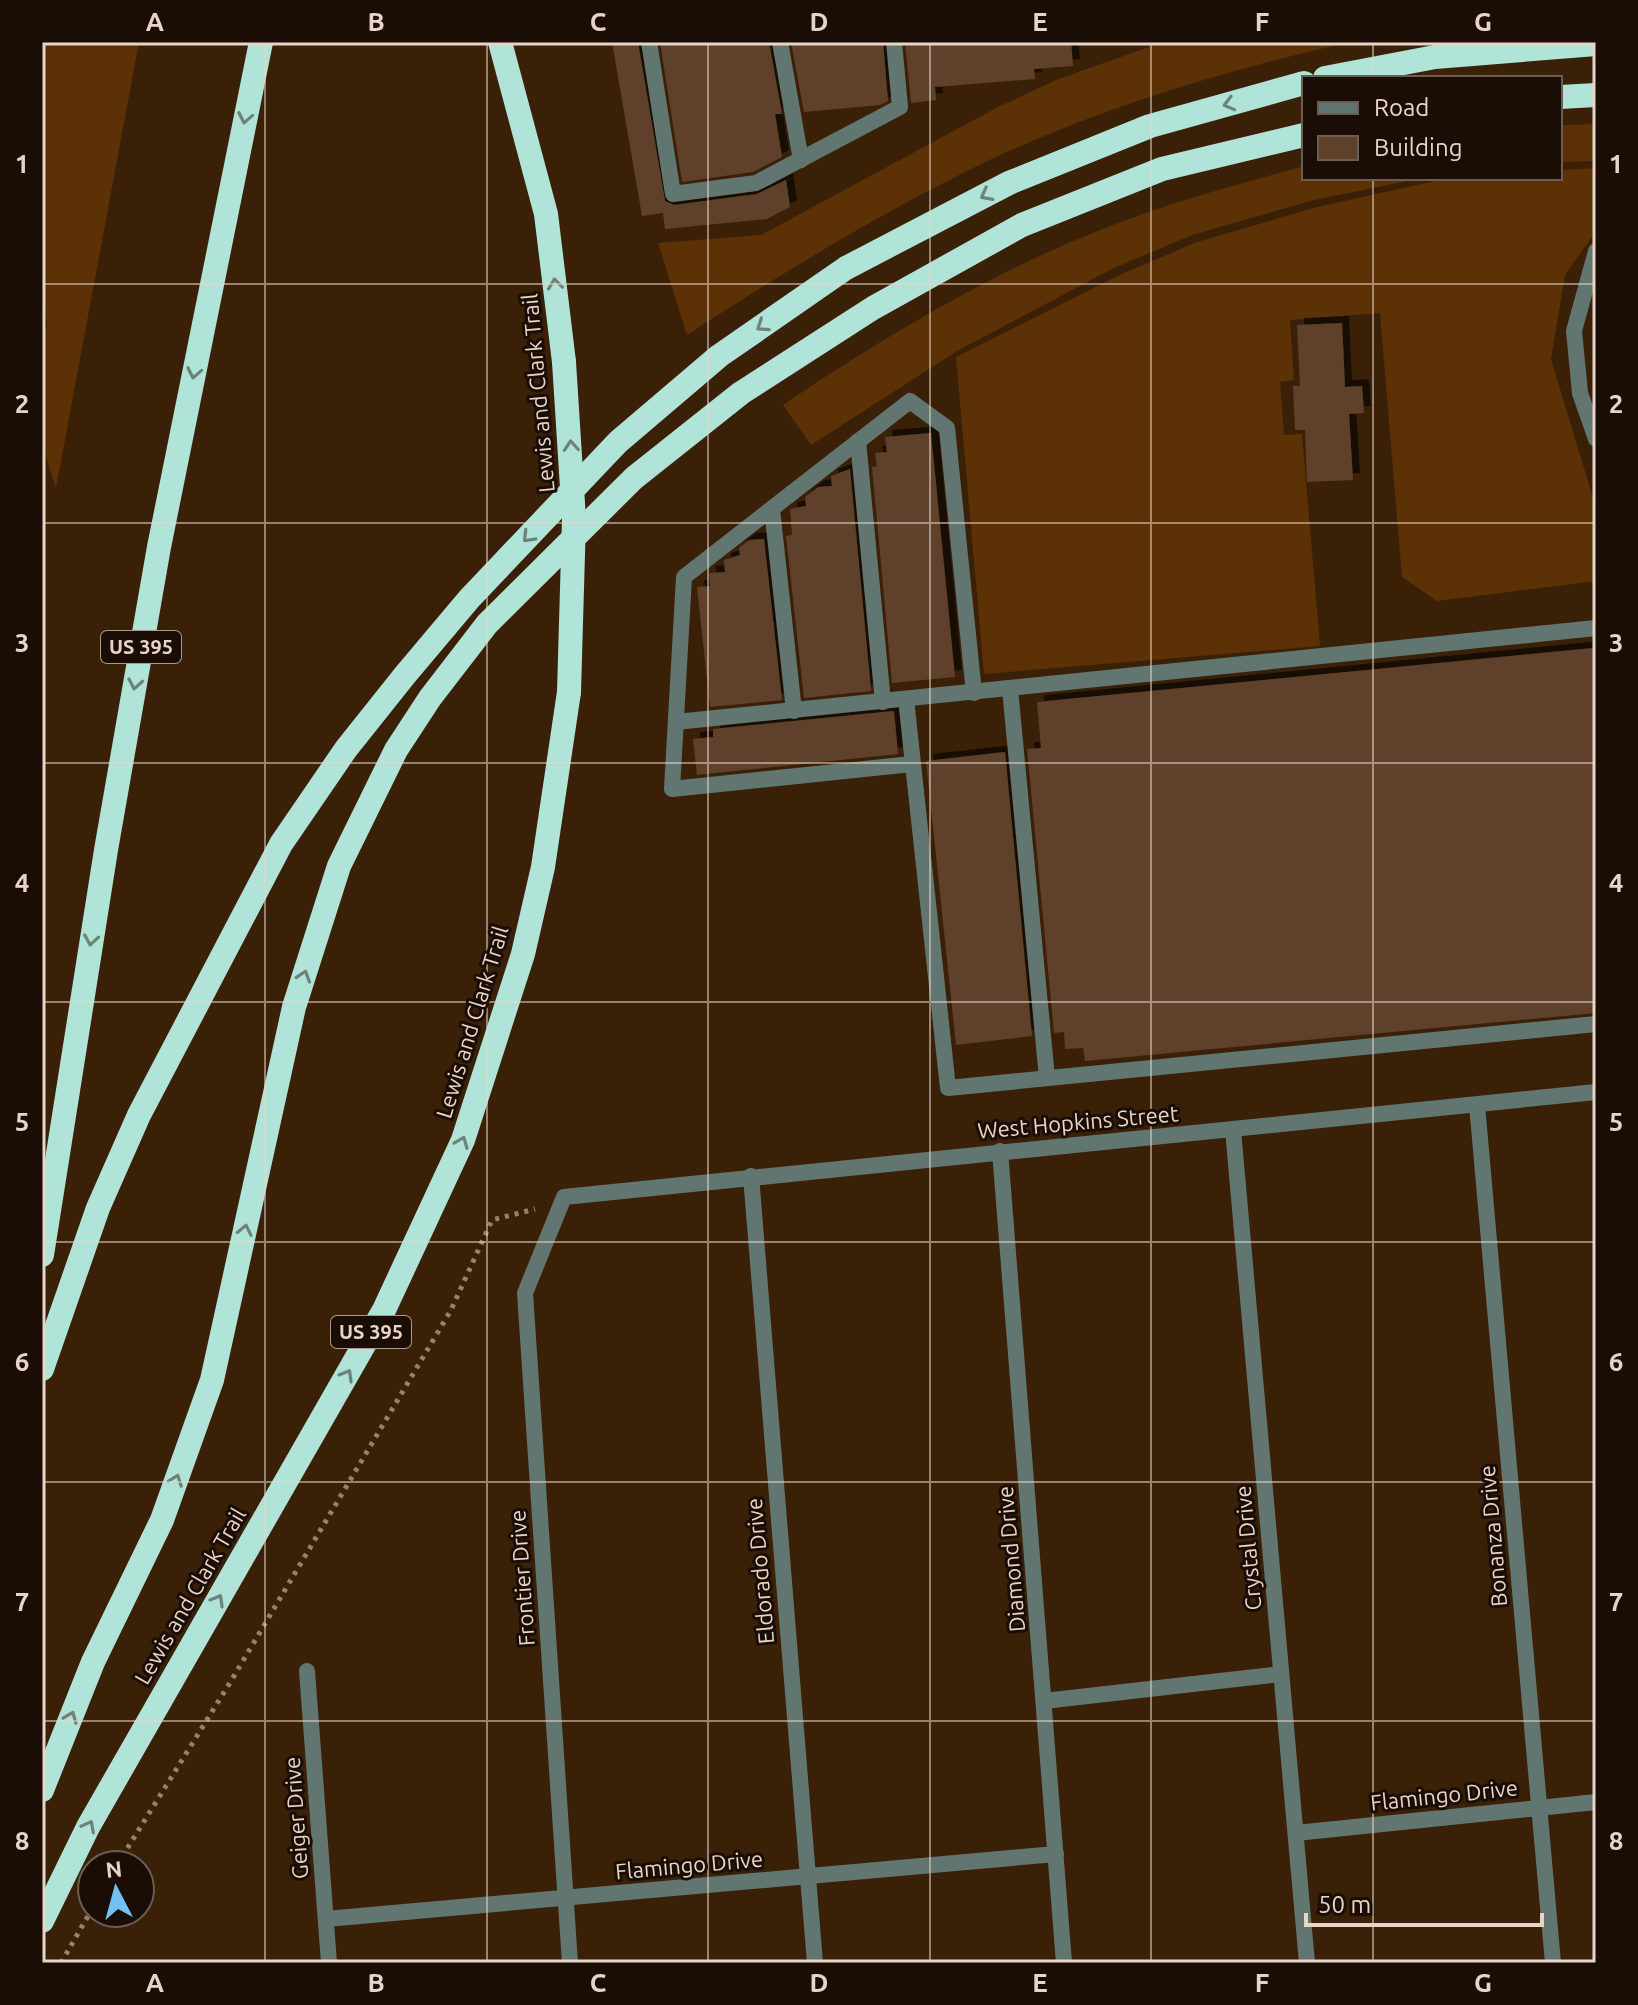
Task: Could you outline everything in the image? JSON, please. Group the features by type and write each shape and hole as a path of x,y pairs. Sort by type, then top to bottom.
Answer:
{"highway":[{"name":"US 395","path":"42,1255 106,850 156,563 261,42"},
{"name":"Lewis and Clark Trail","path":"42,1921 88,1827 384,1310 463,1140 523,954 546,851 569,692 574,519 564,362 546,214 500,42"},
{"path":"1335,76 1435,57 1596,44"},
{"path":"42,1369 98,1208 139,1115 281,844 346,749 414,664 469,599 618,442 719,356 860,261 1009,183 1150,126 1302,84"},
{"path":"1562,97 1596,95"},
{"path":"42,1790 93,1662 162,1520 212,1380 294,1007 339,866 396,750 430,698 487,624 634,478 741,393 873,308 1022,225 1162,169 1302,135"}],"street":[{"path":"649,42 673,194 756,183 900,107 894,42"},
{"path":"780,42 801,160"},
{"path":"1596,251 1574,331 1580,393 1596,439"},
{"path":"912,764 672,789 684,577 910,401 947,428 974,693"},
{"path":"858,441 883,702"},
{"path":"772,509 794,711"},
{"path":"676,722 1596,628"},
{"path":"1010,689 1047,1078"},
{"path":"906,699 948,1088 1596,1024"},
{"name":"West Hopkins Street","path":"562,1203 751,1176 1596,1092"},
{"name":"Bonanza Drive","path":"1477,1105 1553,1963"},
{"name":"Crystal Drive","path":"1233,1130 1307,1963"},
{"name":"Diamond Drive","path":"1000,1151 1064,1963"},
{"name":"Eldorado Drive","path":"751,1176 815,1963"},
{"name":"Frontier Drive","path":"562,1203 525,1293 570,1963"},
{"name":"Geiger Drive","path":"307,1671 329,1963"},
{"path":"1044,1701 1281,1674"},
{"name":"Flamingo Drive","path":"1296,1833 1596,1802"},
{"name":"Flamingo Drive","path":"326,1919 1056,1854"}],"path":[{"path":"127,1849 231,1681 451,1310 492,1220 562,1203"},
{"path":"61,1963 81,1929"}],"shaded area":[{"path":"42,42 139,42 56,488 42,444 42,328 47,327 42,272"},
{"path":"1163,42 1349,42 1255,65 1162,93 1025,144 943,183 868,224 687,335 658,243 761,235 996,108 1056,80"},
{"path":"1596,124 1596,161 1562,162 1562,125"},
{"path":"1302,167 1302,180 1412,180 1314,200 1192,235 1114,268 957,351 811,445 783,405 861,354 985,283 1070,242 1136,216"},
{"path":"1596,168 1596,231 1565,275 1551,359 1596,508 1596,581 1437,601 1402,577 1380,313 1290,320 1294,380 1280,382 1284,435 1302,434 1320,646 984,674 956,357 1122,274 1197,242 1317,207 1440,180 1562,180 1562,170"}],"building":[{"path":"612,42 638,42 665,201 674,205 757,194 786,180 790,207 767,219 665,229 663,213 642,216"},
{"path":"660,42 769,42 782,114 775,114 782,157 753,172 682,182"},
{"path":"791,42 883,42 888,101 880,105 804,112"},
{"path":"905,42 1071,42 1073,66 1034,69 1035,79 935,87 936,100 911,103"},
{"path":"1342,323 1345,387 1362,386 1364,413 1349,414 1353,480 1307,482 1305,430 1295,430 1293,386 1300,386 1297,325"},
{"path":"931,433 955,677 892,683 872,467 877,466 875,453 887,452 885,437"},
{"path":"850,469 871,691 804,698 786,536 792,535 790,509 806,506 805,497 818,487 832,486 831,476"},
{"path":"764,539 782,700 710,707 697,587 710,586 709,573 725,572 724,560 740,555 739,548 749,540"},
{"path":"1593,648 1596,677 1596,1013 1085,1061 1083,1048 1065,1049 1064,1032 1054,1033 1027,749 1041,748 1037,702"},
{"path":"894,711 898,754 697,775 693,739 713,737 713,729"},
{"path":"1005,752 1032,1036 956,1045 926,761"}]}
